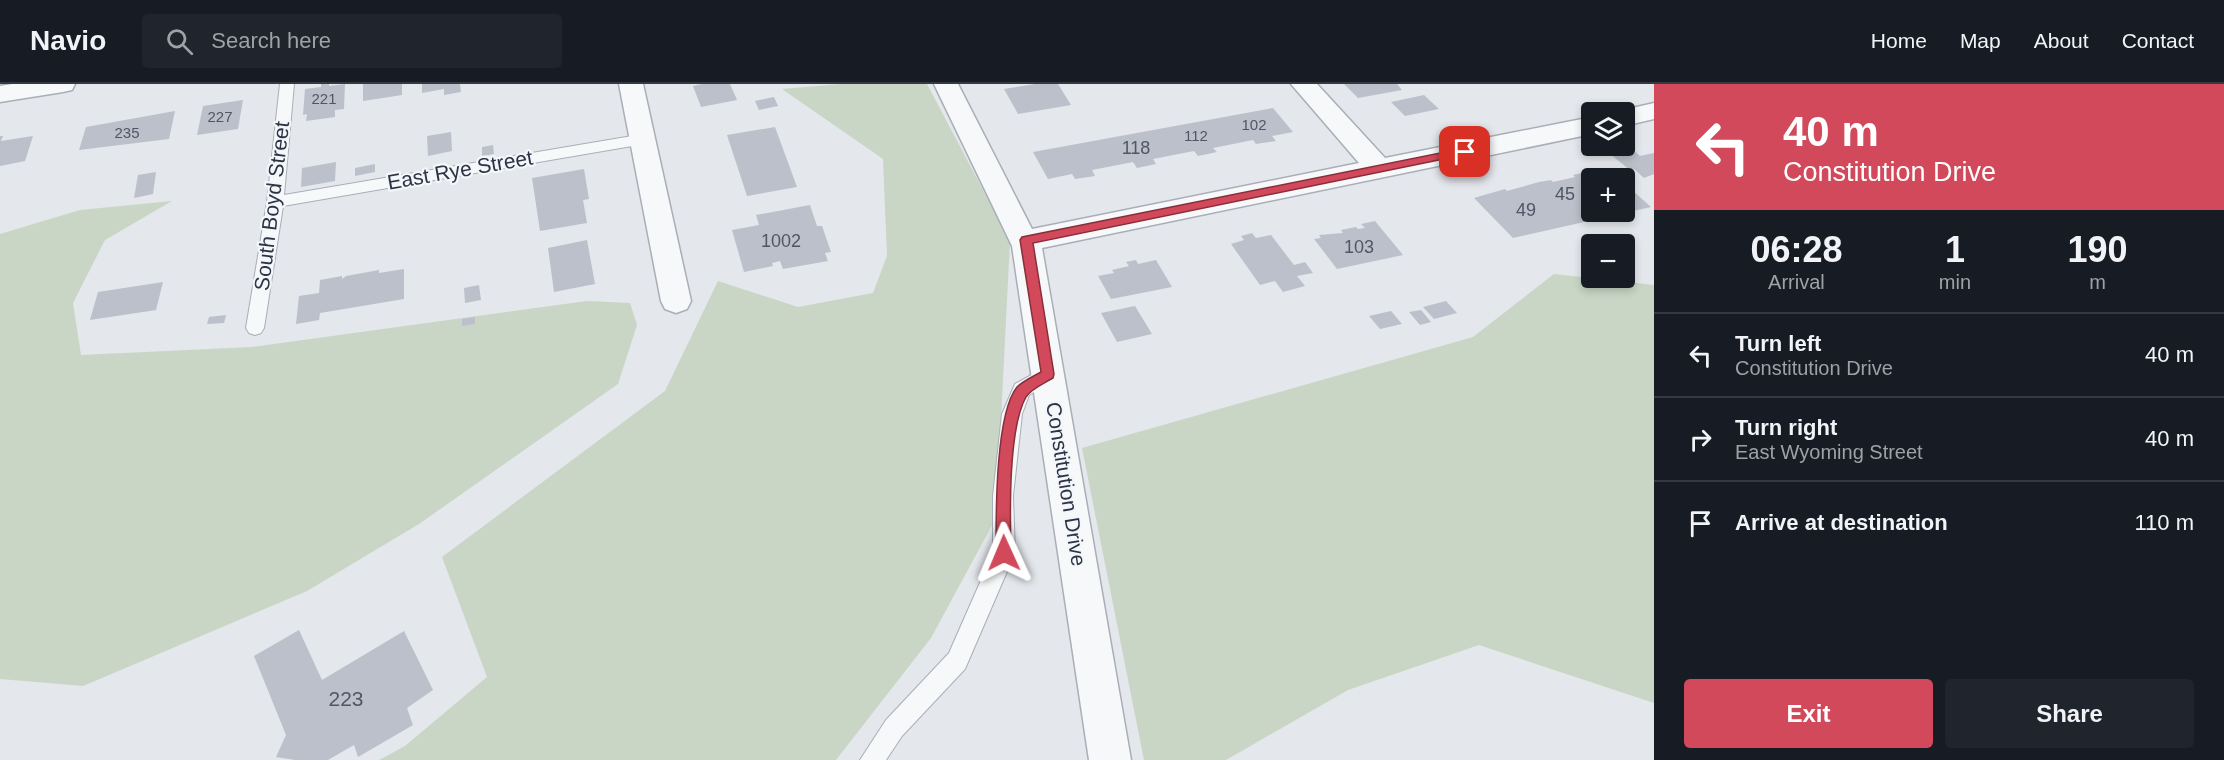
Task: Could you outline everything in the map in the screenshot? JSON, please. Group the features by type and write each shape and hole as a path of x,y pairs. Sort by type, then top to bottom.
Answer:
{"street":[{"path":"0,94 63,84"},
{"path":"631,84 676,301"},
{"name":"Constitution Drive","path":"946,84 1022,238 1026,240 1110,760"},
{"path":"1303,84 1380,170"},
{"path":"1635,115 1654,111"},
{"path":"1026,240 1380,170 1581,127"}],"lane":[{"name":"South Boyd Street","path":"255,328 275,202 286,84"},
{"name":"East Rye Street","path":"275,202 644,139"},
{"path":"872,760 894,728 957,662 1004,553 1003,496 1012,414 1022,390 1048,374"}],"green space":[{"path":"841,84 927,84 1010,241 996,518 931,638 836,760 379,760 405,746 487,677 442,557 665,391 718,281 798,307 873,293 887,256 883,159 782,89"},
{"path":"172,201 105,240 73,303 81,355 252,347 587,301 630,303 637,325 618,384 419,524 307,591 83,686 0,679 0,234 80,210"},
{"path":"1554,274 1581,277 1581,288 1635,288 1635,283 1654,285 1654,703 1479,645 1348,690 1226,760 1144,760 1082,448 1473,337"}],"building":[{"path":"321,84 329,84 329,86 345,84 344,109 335,110 335,117 306,121 307,114 303,115 305,89 321,87"},
{"path":"363,84 402,84 402,95 363,101"},
{"path":"422,84 460,84 461,92 444,95 444,89 422,93"},
{"path":"730,84 737,100 701,107 693,86"},
{"path":"1035,84 1058,84 1071,105 1018,114 1004,89"},
{"path":"1344,84 1397,84 1402,90 1358,98"},
{"path":"1424,95 1439,109 1405,116 1391,102"},
{"path":"774,97 778,106 759,110 755,101"},
{"path":"243,100 238,129 197,135 203,106"},
{"path":"1273,108 1293,132 1272,136 1276,141 1256,144 1253,140 1213,148 1217,152 1198,156 1194,151 1153,159 1156,164 1137,168 1133,162 1092,170 1095,176 1075,179 1072,174 1048,179 1033,152"},
{"path":"175,111 169,139 79,150 86,127"},
{"path":"775,127 797,187 747,196 727,135"},
{"path":"451,132 452,151 428,156 427,136"},
{"path":"0,136 3,136 1,141 33,136 25,161 0,166"},
{"path":"493,145 494,154 482,156 482,147"},
{"path":"1635,152 1640,156 1654,153 1654,174 1644,178 1635,168 1628,168 1612,156 1635,156"},
{"path":"336,162 335,181 301,187 302,168"},
{"path":"375,164 375,172 355,176 355,168"},
{"path":"584,169 589,199 583,200 587,223 540,231 532,178"},
{"path":"156,172 153,194 134,198 138,175"},
{"path":"1581,173 1581,222 1584,222 1513,238 1474,198 1505,189 1507,191 1539,182 1551,180 1553,182 1575,177 1573,175"},
{"path":"1635,193 1651,207 1635,211"},
{"path":"810,205 817,226 822,226 831,252 825,253 828,261 783,269 780,261 772,263 773,266 744,272 732,230 759,225 756,215"},
{"path":"1375,221 1403,255 1337,269 1314,239 1321,238 1319,235 1343,233 1341,230 1365,228 1361,224"},
{"path":"1252,233 1256,238 1271,235 1294,265 1305,262 1313,273 1297,276 1305,286 1283,292 1275,281 1260,285 1231,244 1244,240 1241,236"},
{"path":"587,240 595,284 554,292 548,248"},
{"path":"1136,260 1138,264 1156,260 1172,287 1111,299 1098,276 1114,273 1112,270 1129,266 1126,262"},
{"path":"404,269 404,299 320,313 319,320 296,324 299,296 319,293 320,280 342,276 342,279 346,276 379,270 379,273"},
{"path":"163,282 156,310 90,320 98,292"},
{"path":"479,285 481,300 465,303 464,288"},
{"path":"1446,301 1457,313 1434,319 1423,307"},
{"path":"1135,306 1152,334 1117,342 1101,313"},
{"path":"1421,310 1431,322 1420,325 1409,312"},
{"path":"1391,311 1402,324 1380,329 1369,316"},
{"path":"226,315 224,323 207,324 209,317"},
{"path":"475,317 475,324 462,326 462,319"},
{"path":"299,630 322,680 404,631 433,690 407,708 413,725 358,757 354,745 328,760 295,760 276,757 286,735 254,656"}],"route":[{"path":"1004,553 1003,496 1012,414 1022,390 1048,374 1026,240 1465,152"}]}
